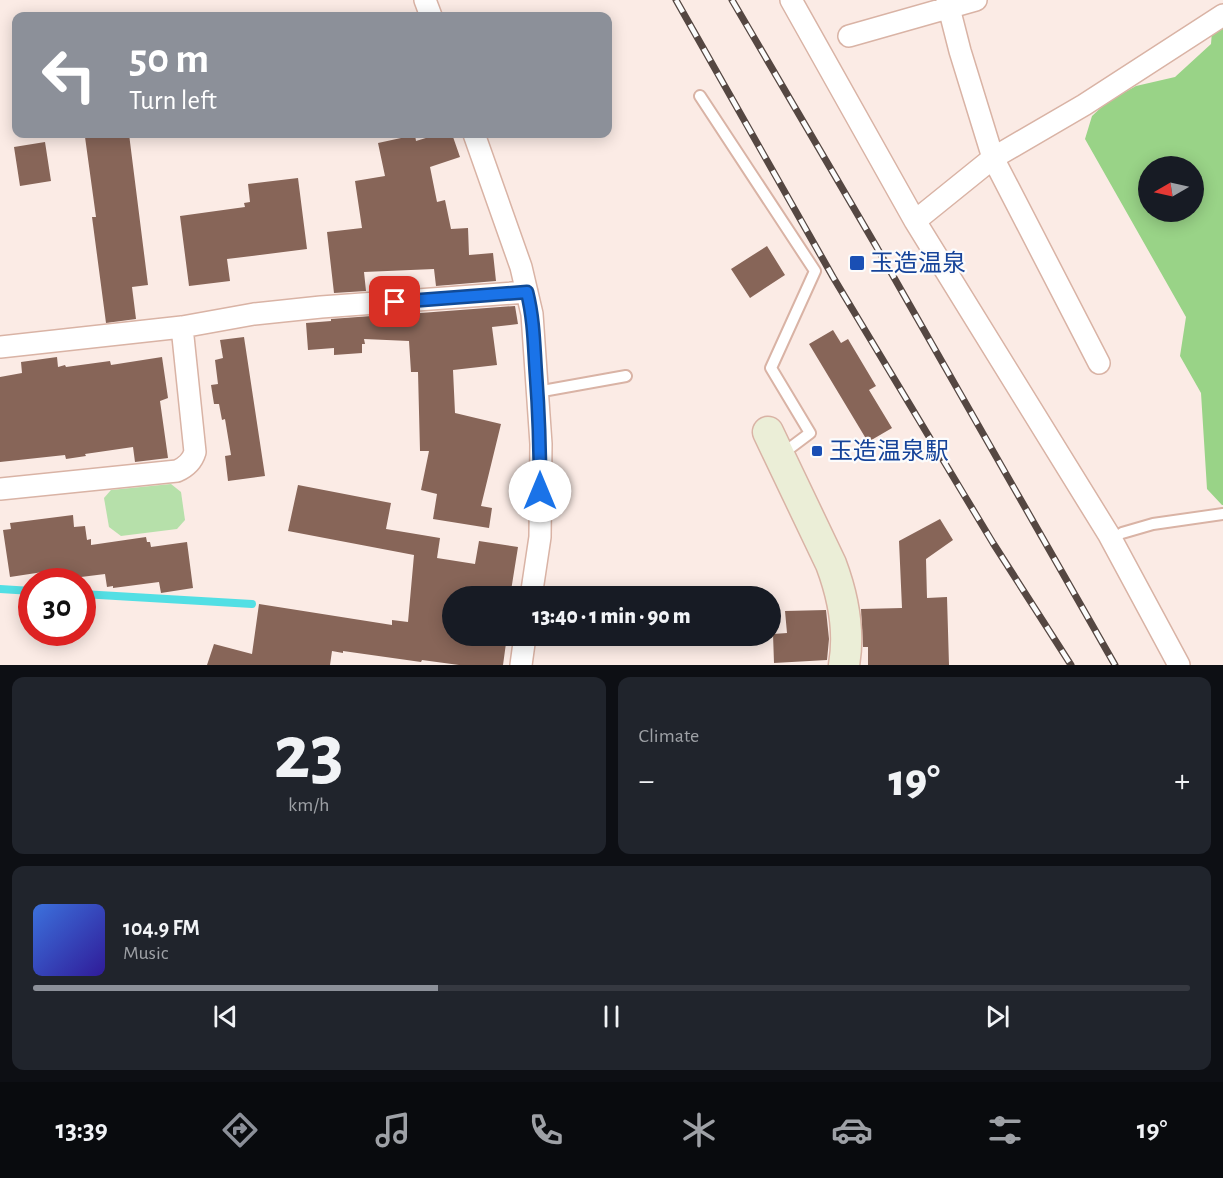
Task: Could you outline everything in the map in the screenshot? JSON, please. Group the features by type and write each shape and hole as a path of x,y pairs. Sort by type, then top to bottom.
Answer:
{"main road":[{"path":"774,444 831,564 838,584 845,618 844,665"}],"street":[{"path":"791,0 915,222 1109,535 1179,665"},
{"path":"849,36 949,4 976,0"},
{"path":"949,4 963,62 993,158 1099,363"},
{"path":"915,222 993,158 1084,105 1223,15"},
{"path":"475,138 521,267 532,314 541,444 540,537 533,586"},
{"path":"0,347 182,327 254,314 321,307 527,292"},
{"path":"0,489 183,469 193,459 195,452 182,327"},
{"path":"521,665 524,646"}],"lane":[{"path":"700,96 815,271 771,368 810,433 774,444"},
{"path":"537,392 626,376"},
{"path":"1122,533 1153,524 1223,514"}],"green space":[{"path":"1223,25 1223,505 1207,489 1201,393 1180,356 1186,317 1085,139 1092,116 1107,102 1136,86 1175,77 1211,44 1212,31"},
{"path":"171,484 181,492 185,520 177,529 121,536 109,527 104,498 111,490"}],"building":[{"path":"85,138 130,138 148,285 132,287 136,319 106,323 92,217 96,217"},
{"path":"401,138 416,138 416,141 426,138 453,138 460,157 430,167 437,202 445,200 451,229 468,228 469,255 493,253 496,281 436,286 434,269 364,272 366,291 334,293 327,232 362,228 355,181 385,176 378,143"},
{"path":"45,142 51,181 20,186 14,147"},
{"path":"298,178 307,249 227,259 230,281 189,286 180,216 245,207 244,203 250,202 248,184"},
{"path":"767,246 785,275 750,298 731,269"},
{"path":"515,306 518,324 492,327 497,365 453,370 455,413 501,424 481,506 492,508 489,528 433,519 437,494 421,490 429,451 420,451 418,372 411,372 409,341 364,339 362,353 334,355 334,348 308,350 306,323 331,321 331,319 385,315 407,316 407,314"},
{"path":"833,330 841,343 848,339 876,386 869,390 892,428 868,442 809,344"},
{"path":"244,337 265,476 228,481 225,456 231,455 225,419 222,420 219,404 214,404 211,385 218,384 215,360 223,358 220,340"},
{"path":"57,357 58,367 65,365 66,367 110,361 111,365 162,357 168,398 160,401 168,458 135,462 133,447 66,459 65,455 0,462 0,377 22,373 21,362"},
{"path":"298,485 391,503 386,529 440,538 437,558 475,564 479,541 518,547 512,586 442,586 442,646 506,646 503,665 459,665 422,660 421,662 332,651 330,665 207,665 214,644 252,654 259,604 392,625 392,620 408,622 414,555 288,531"},
{"path":"73,515 74,527 85,526 87,540 91,539 91,545 146,537 151,547 187,542 193,588 161,593 159,582 107,587 105,574 96,575 96,568 18,568 18,576 10,577 3,530 11,529 10,523"},
{"path":"940,519 953,540 926,559 927,598 947,597 949,665 868,665 868,647 863,647 861,609 902,608 899,541"},
{"path":"826,610 829,639 827,660 774,663 773,646 781,646 781,633 787,633 785,611"}],"waterway":[{"path":"0,589 18,590"},
{"path":"96,595 252,604"}],"railway":[{"path":"676,0 833,277 993,543 1071,665"},
{"path":"732,0 876,246 1115,665"}],"place":[{"name":"玉造温泉","path":"857,263"},
{"name":"玉造温泉駅","path":"817,451"}],"route":[{"path":"395,302 527,292 532,314 541,444 540,491"}]}
